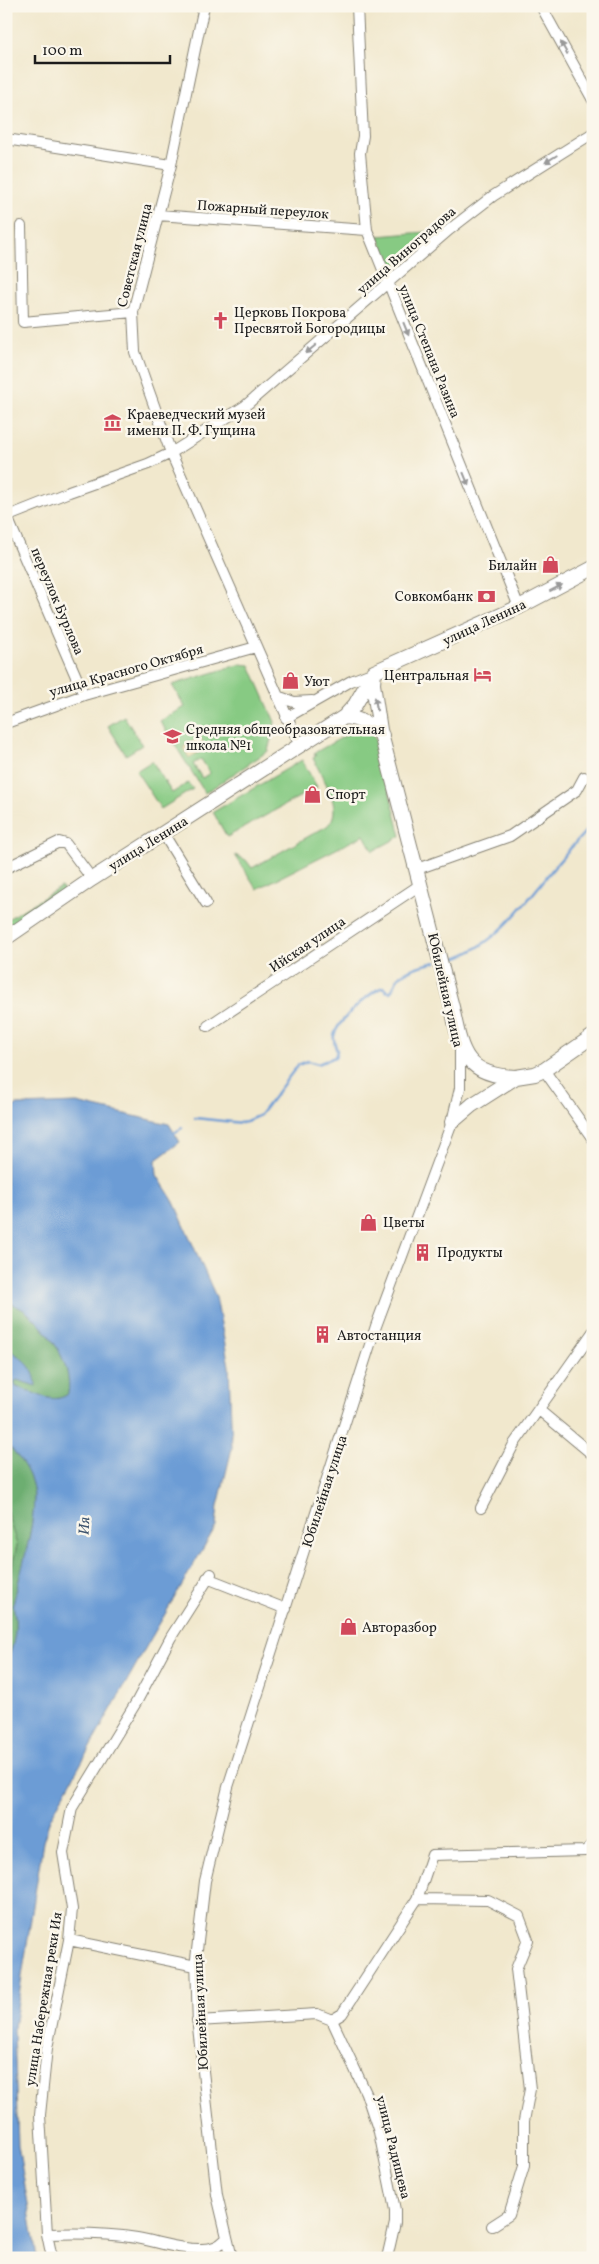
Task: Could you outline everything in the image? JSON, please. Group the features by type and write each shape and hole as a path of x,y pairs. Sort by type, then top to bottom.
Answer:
{"main road":[{"name":"улица Ленина","path":"6,938 162,833 344,717 354,705 374,672 518,607 593,568"},
{"name":"Юбилейная улица","path":"374,672 373,684 382,735 459,1042"},
{"path":"344,717 358,718 382,735"},
{"path":"459,1042 465,1055 474,1065 493,1074 516,1077 544,1070 593,1036"},
{"path":"452,1122 472,1105 516,1077"}],"street":[{"name":"Советская улица","path":"204,6 171,165 133,312 133,335 138,366 171,453 293,731 295,748"},
{"name":"улица Степана Разина","path":"357,6 363,136 360,153 367,230 518,607"},
{"path":"541,6 590,88 593,100"},
{"name":"улица Виноградова","path":"7,517 69,492 148,464 171,453 245,406 449,230 493,196 593,133"},
{"path":"6,139 171,165"},
{"name":"Пожарный переулок","path":"158,214 367,230"},
{"path":"21,226 23,322 133,312"},
{"name":"переулок Бурлова","path":"7,517 84,695"},
{"name":"улица Красного Октября","path":"6,722 84,695 256,647"},
{"path":"286,718 314,701 374,672"},
{"path":"343,686 349,687 353,693 356,699 354,705"},
{"path":"277,696 294,702 314,701"},
{"path":"416,869 510,836 577,790 584,777"},
{"path":"162,833 206,903"},
{"path":"6,868 59,842 66,844 92,879"},
{"name":"Ийская улица","path":"208,1026 420,885"},
{"name":"Юбилейная улица","path":"232,2258 217,2195 198,2021 196,1966 201,1907 212,1843 238,1752 389,1288 452,1122 461,1079 459,1042"},
{"path":"544,1070 593,1139"},
{"path":"481,1508 514,1444 593,1332"},
{"path":"539,1410 593,1455"},
{"name":"улица Набережная реки Ия","path":"52,2258 47,2234 40,2115 47,2048 69,1940 72,1909 62,1853 72,1808 119,1732 171,1636 209,1576 286,1608"},
{"path":"198,2021 316,2014 332,2020 346,2010 417,1899 432,1855 585,1851 593,1844"},
{"path":"417,1899 488,1900 519,1916 528,1940 516,1969 530,2089 524,2120 524,2166 509,2215 492,2226"},
{"path":"69,1940 196,1966"},
{"name":"улица Радищева","path":"332,2020 366,2093 379,2132 395,2210 395,2223 387,2258"},
{"path":"47,2234 91,2233 136,2238 177,2247 203,2249 218,2247 226,2239"}],"green space":[{"path":"437,231 393,266 390,265 378,236"},
{"path":"241,664 250,665 275,722 268,751 205,793 160,721 185,707 172,685","holes":["201,759 210,773 202,778 193,764"]},
{"path":"124,716 142,745 126,755 108,726"},
{"path":"359,728 371,734 376,740 401,836 373,851 364,835 257,889 235,855 246,860 252,868 327,826 332,819 334,811 333,802 313,758 316,756 314,753"},
{"path":"302,760 317,787 227,837 213,812"},
{"path":"152,761 172,793 188,783 193,789 161,809 136,771"},
{"path":"61,887 65,892 6,931 6,920"},
{"path":"6,1301 28,1313 53,1341 64,1361 69,1383 68,1394 56,1399 16,1387 14,1382 17,1380 27,1382 20,1357 6,1348"},
{"path":"6,1443 29,1475 34,1498 32,1524 13,1605 15,1634 12,1649 6,1663 6,1593 17,1545 6,1509"},
{"path":"6,1509 17,1545 6,1593"}],"sand":[{"path":"200,737 206,748 189,758 183,747"}],"water":[{"name":"Ия","path":"77,1103 169,1124 180,1142 156,1160 157,1175 174,1202 216,1297 229,1366 232,1448 218,1506 216,1526 50,1819 43,1842 14,2028 18,2145 37,2258 6,2258 6,1663 12,1649 15,1634 13,1605 32,1524 34,1498 29,1475 6,1443 6,1348 27,1363 35,1379 36,1386 17,1380 14,1382 16,1387 56,1399 68,1394 69,1383 64,1361 46,1331 28,1313 6,1301 6,1109 17,1105"}],"waterway":[{"path":"444,961 476,949 503,928 593,823"},
{"path":"195,1118 242,1123 260,1115 298,1065 308,1061 318,1064 335,1057 337,1051 334,1043 336,1030 363,1000 384,987 386,991 390,992 398,978 406,972 416,967 436,962"},
{"path":"174,1133 182,1128"}],"place":[{"name":"Церковь Покрова Пресвятой Богородицы","path":"220,320"},
{"name":"Краеведческий музей имени П. Ф. Гущина","path":"113,422"},
{"name":"Билайн","path":"551,565"},
{"name":"Совкомбанк","path":"487,596"},
{"name":"Центральная","path":"483,675"},
{"name":"Уют","path":"290,681"},
{"name":"Средняя общеобразовательная школа №1","path":"172,737"},
{"name":"Спорт","path":"312,794"},
{"name":"Цветы","path":"369,1222"},
{"name":"Продукты","path":"423,1252"},
{"name":"Автостанция","path":"323,1335"},
{"name":"Авторазбор","path":"348,1627"}]}
